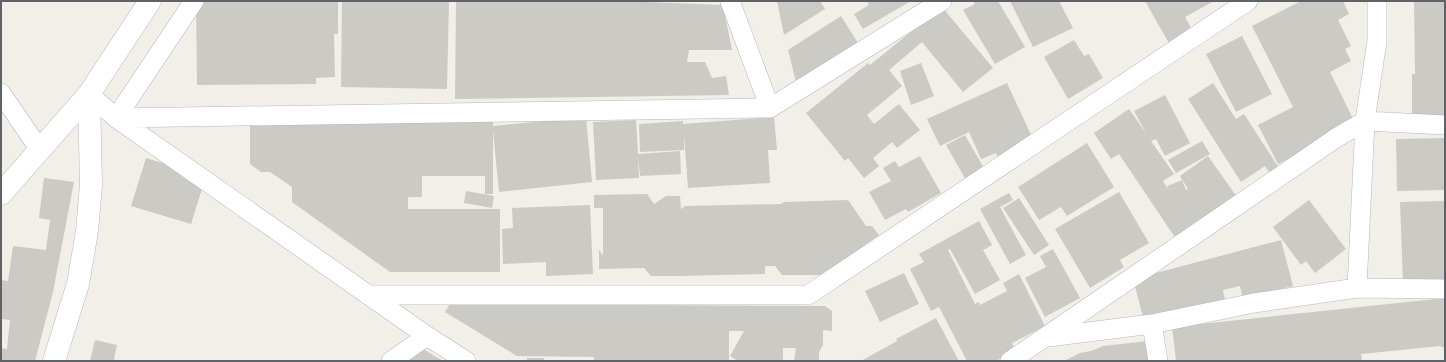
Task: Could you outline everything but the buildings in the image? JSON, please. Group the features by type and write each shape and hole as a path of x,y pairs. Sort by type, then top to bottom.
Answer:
{"street":[{"path":"1,194 89,94 150,1"},
{"path":"116,118 194,1"},
{"path":"730,1 770,108"},
{"path":"116,118 770,108 942,1"},
{"path":"368,295 808,295 1248,1"},
{"path":"1357,288 1365,121 1377,41 1377,1"},
{"path":"1,93 40,150"},
{"path":"89,94 116,118 427,336 466,361"},
{"path":"54,361 78,284 88,230 91,185 89,94"},
{"path":"1010,361 1336,138 1365,121 1445,125"},
{"path":"1045,337 1152,324 1254,303 1357,288 1445,289"},
{"path":"1152,324 1158,361"},
{"path":"391,361 427,336"}]}
